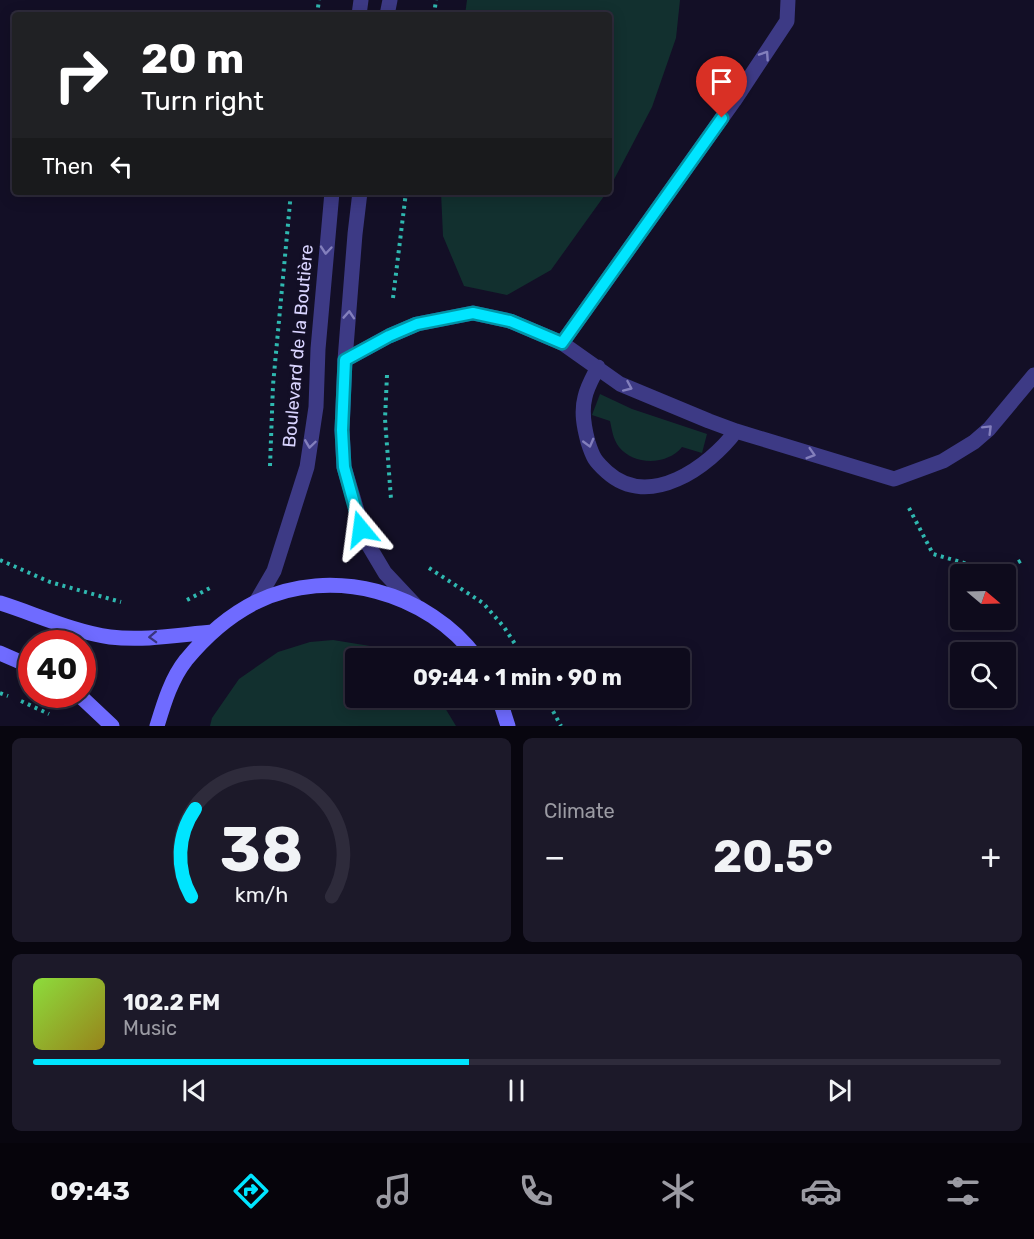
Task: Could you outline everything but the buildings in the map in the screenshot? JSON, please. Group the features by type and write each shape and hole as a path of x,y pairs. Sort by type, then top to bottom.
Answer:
{"main road":[{"path":"157,726 166,696 185,661 212,632 256,602 287,591 319,586 352,586 384,593 415,605 443,623 469,648"},
{"path":"0,603 110,637 155,638 212,632"},
{"path":"0,653 18,661"},
{"path":"93,708 112,726"},
{"path":"502,708 508,726"}],"street":[{"path":"562,343 734,101 787,21 788,0"},
{"name":"Boulevard de la Boutière","path":"256,602 274,571 307,466 315,407 332,195"},
{"path":"360,195 345,360 342,430 344,467 366,541 385,573 415,605"},
{"path":"345,360 417,324 473,313 510,321 562,343 620,384 736,431 894,479 943,461 974,442 989,429 1034,375"},
{"path":"597,367 585,396 583,422 593,459 615,479 636,487 672,482 688,475 714,456 736,431"}],"path":[{"path":"270,471 273,385 291,195"},
{"path":"894,479 933,554 999,573 1022,560"},
{"path":"0,560 50,582 126,603"},
{"path":"427,567 483,603 504,627 518,648"},
{"path":"178,603 212,587"},
{"path":"0,693 52,716"},
{"path":"551,708 561,726"}],"green space":[{"path":"467,0 680,0 676,38 652,107 612,183 612,12 465,12"},
{"path":"441,195 605,195 551,270 507,295 464,286 443,236"},
{"path":"600,394 632,409 707,434 702,453 682,447 676,453 660,460 633,458 625,453 615,441 610,421 592,415"},
{"path":"333,640 375,648 345,648 345,708 445,708 456,726 210,726 212,718 239,679 278,652 310,642"}],"route":[{"path":"361,529 344,467 342,430 345,360 417,324 473,313 510,321 562,343 722,118"}]}
